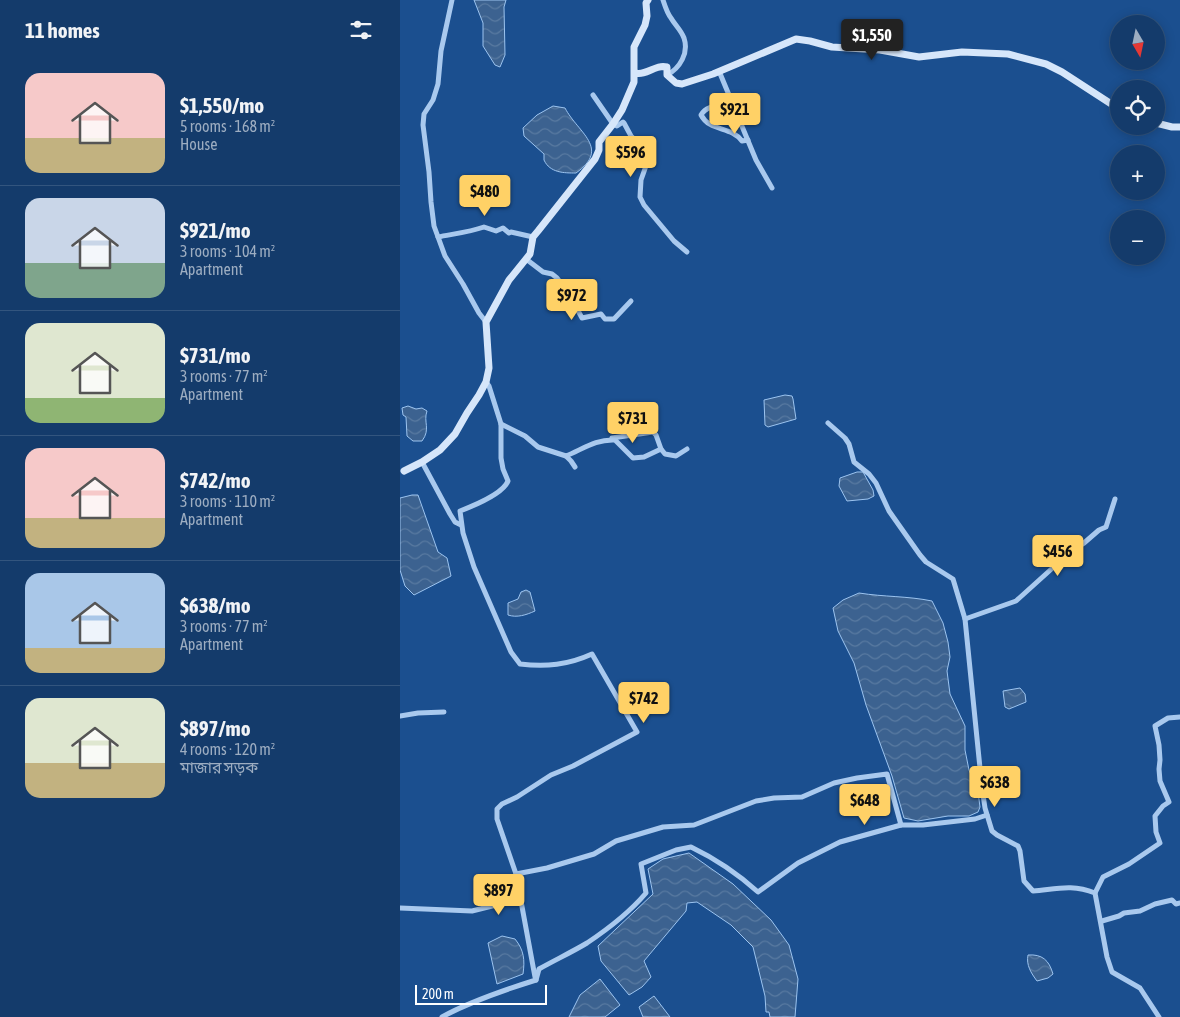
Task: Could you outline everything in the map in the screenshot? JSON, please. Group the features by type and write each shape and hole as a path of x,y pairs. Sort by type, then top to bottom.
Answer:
{"street":[{"path":"452,0 441,51 438,84 433,100 424,114 423,124 429,172 430,202 434,226 448,262 463,284 478,313 486,322"},
{"path":"663,0 670,18 684,40 685,48 683,59 668,76"},
{"path":"404,471 440,450 455,434 480,395 486,382 489,368 486,322 509,280 530,254 533,238 595,159 599,150 599,142 613,124 630,95 635,73 634,47 645,25 647,16 646,1"},
{"path":"635,73 641,74 657,66 663,66 668,68 668,76 676,83 682,84 796,39 832,47 880,50 919,57 962,52 1008,54 1046,64 1062,72 1110,103"},
{"path":"719,71 756,160 772,188"},
{"path":"593,95 613,124 616,126 622,122 624,123 631,136 643,148 647,163 641,180 640,197 644,205 674,241 687,252"},
{"path":"733,103 708,109 702,112 701,115 708,125 734,132 742,140 748,140"},
{"path":"1165,125 1180,127"},
{"path":"438,237 484,227 496,231 503,228 508,233 511,232 533,238"},
{"path":"526,259 543,272 552,274 557,278 569,294 582,318 601,314 605,320 614,319 631,301"},
{"path":"486,382 501,424 501,458 508,481 506,487 460,511 461,525 474,568 510,652 520,664 536,666 574,662 592,654 637,732 574,766 552,775 502,804 497,809 497,819 516,874 532,949 536,980"},
{"path":"828,423 845,438 849,444 854,462 869,474 876,483 888,511 920,555 926,562 953,579 965,618 980,772 987,815 992,830 997,835 1018,846 1024,881 1033,891 1066,887 1081,888 1095,893"},
{"path":"501,424 525,436 538,447 566,456 574,467"},
{"path":"566,456 592,443 606,439 653,432 661,449 666,454 676,456 687,449"},
{"path":"606,439 615,440 633,458 644,457 661,449"},
{"path":"422,462 450,514 455,522 461,525"},
{"path":"965,618 1016,601 1066,554 1106,527 1115,498"},
{"path":"400,716 444,712"},
{"path":"1159,1017 1140,988 1112,972 1107,956 1102,920 1095,893 1103,878 1129,864 1160,843 1156,832 1155,816 1169,802 1160,781 1158,769 1160,745 1156,726 1168,718 1180,717"},
{"path":"516,874 548,868 594,854 616,841 663,827 694,825 756,801 802,797 834,783 887,774 901,825"},
{"path":"536,980 539,969 586,943 626,914 639,901 646,893 641,864 676,850 691,847 722,864 758,892 798,863 840,842 901,825 923,825 975,819 987,815"},
{"path":"400,908 472,911 521,899"},
{"path":"1102,920 1124,913 1140,911 1172,900 1176,904 1180,903"},
{"path":"442,1017 458,1008 536,980"}],"water":[{"path":"474,0 506,0 504,7 505,55 500,67 495,65 483,46 483,23"},
{"path":"553,106 565,108 588,140 591,148 591,156 586,164 576,173 562,172 550,168 544,160 544,154 524,136 523,128 537,115"},
{"path":"785,395 792,396 796,419 768,427 765,425 764,400"},
{"path":"408,406 416,409 422,408 427,411 426,433 422,441 413,441 407,436 406,417 403,415 402,408"},
{"path":"857,472 863,472 873,490 874,496 868,499 847,501 839,486 840,478"},
{"path":"418,495 438,552 447,558 451,576 414,595 405,586 400,570 400,498"},
{"path":"526,590 530,592 535,611 521,616 508,615 508,603 518,599 521,592"},
{"path":"859,593 932,601 943,623 948,642 950,657 947,671 950,694 965,726 965,750 969,770 978,792 980,807 978,812 969,816 948,816 918,821 904,818 854,663 838,631 833,608 843,600"},
{"path":"1020,688 1025,694 1026,702 1009,709 1005,707 1003,691"},
{"path":"689,853 733,884 771,920 789,945 798,979 795,1017 770,1017 769,1012 766,1012 765,996 753,947 731,925 697,902 687,903 686,911 644,961 651,977 642,987 629,995 601,961 598,946 653,894 648,869 663,859"},
{"path":"502,936 515,939 518,943 523,955 524,969 523,974 497,984 488,943"},
{"path":"1028,955 1044,959 1053,974 1048,978 1037,981 1030,969"},
{"path":"600,979 620,1005 605,1017 569,1017 580,995"},
{"path":"654,996 670,1017 643,1017 639,1007"}]}
